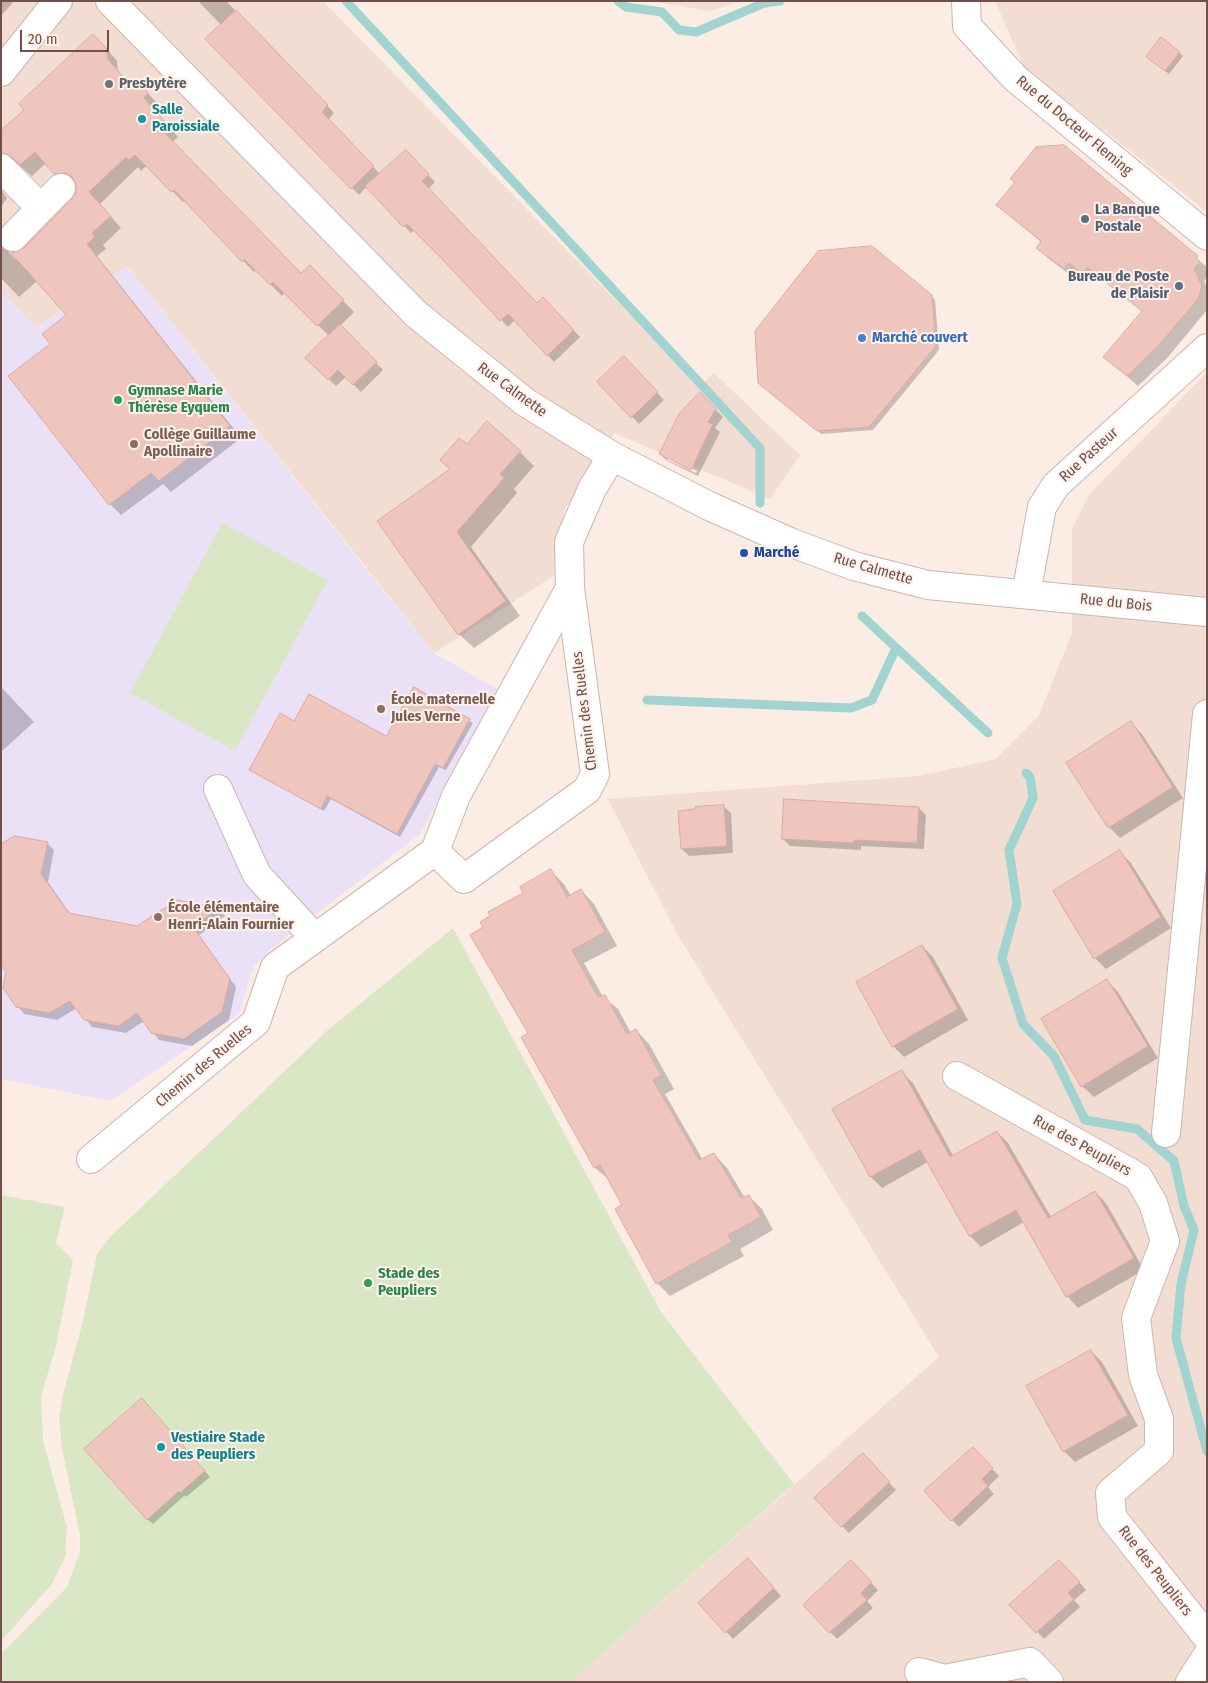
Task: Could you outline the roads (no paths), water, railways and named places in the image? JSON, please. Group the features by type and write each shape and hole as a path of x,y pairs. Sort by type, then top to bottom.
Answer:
{"street":[{"path":"1,72 58,1"},
{"name":"Rue Calmette","path":"110,1 416,314 525,402 612,456 709,506 792,543 854,566 928,585 1026,594"},
{"name":"Rue du Docteur Fleming","path":"966,1 967,26 1015,78 1207,236"},
{"path":"1,168 42,208"},
{"path":"13,237 61,188"},
{"name":"Rue Pasteur","path":"1026,594 1042,507 1056,485 1207,348"},
{"name":"Chemin des Ruelles","path":"435,850 464,879 587,790 595,774 570,588 569,542 592,489 612,456"},
{"name":"Chemin des Ruelles","path":"91,1159 256,1022 275,967 435,850 456,796 570,588"},
{"name":"Rue du Bois","path":"1026,594 1207,612"},
{"path":"1166,1133 1207,714"},
{"path":"218,789 258,875 315,938"},
{"name":"Rue des Peupliers","path":"956,1076 1138,1177 1153,1203 1165,1241 1136,1318 1143,1375 1159,1419 1159,1451 1110,1493 1112,1517 1207,1637"},
{"path":"1190,1682 1207,1656"},
{"path":"919,1672 945,1679 1030,1662 1049,1682"}],"waterway":[{"path":"346,1 760,448 760,503"},
{"path":"618,1 626,7 662,12 679,30 696,32 764,3 780,1"},
{"path":"862,616 988,733"},
{"path":"647,700 851,708 872,700 896,648"},
{"path":"1026,773 1030,777 1033,798 1009,850 1017,904 1002,958 1023,1024 1054,1056 1085,1120 1137,1129 1174,1161 1184,1206 1194,1230 1181,1284 1176,1338 1207,1451"}],"place":[{"name":"Presbytère","path":"109,84"},
{"name":"Salle Paroissiale","path":"142,119"},
{"name":"La Banque Postale","path":"1085,219"},
{"name":"Bureau de Poste de Plaisir","path":"1179,286"},
{"name":"Marché couvert","path":"862,338"},
{"name":"Gymnase Marie Thérèse Eyquem","path":"118,400"},
{"name":"Collège Guillaume Apollinaire","path":"134,444"},
{"name":"Marché","path":"744,553"},
{"name":"École maternelle Jules Verne","path":"381,709"},
{"name":"École élémentaire Henri-Alain Fournier","path":"158,917"},
{"name":"Stade des Peupliers","path":"368,1283"},
{"name":"Vestiaire Stade des Peupliers","path":"161,1447"}]}
